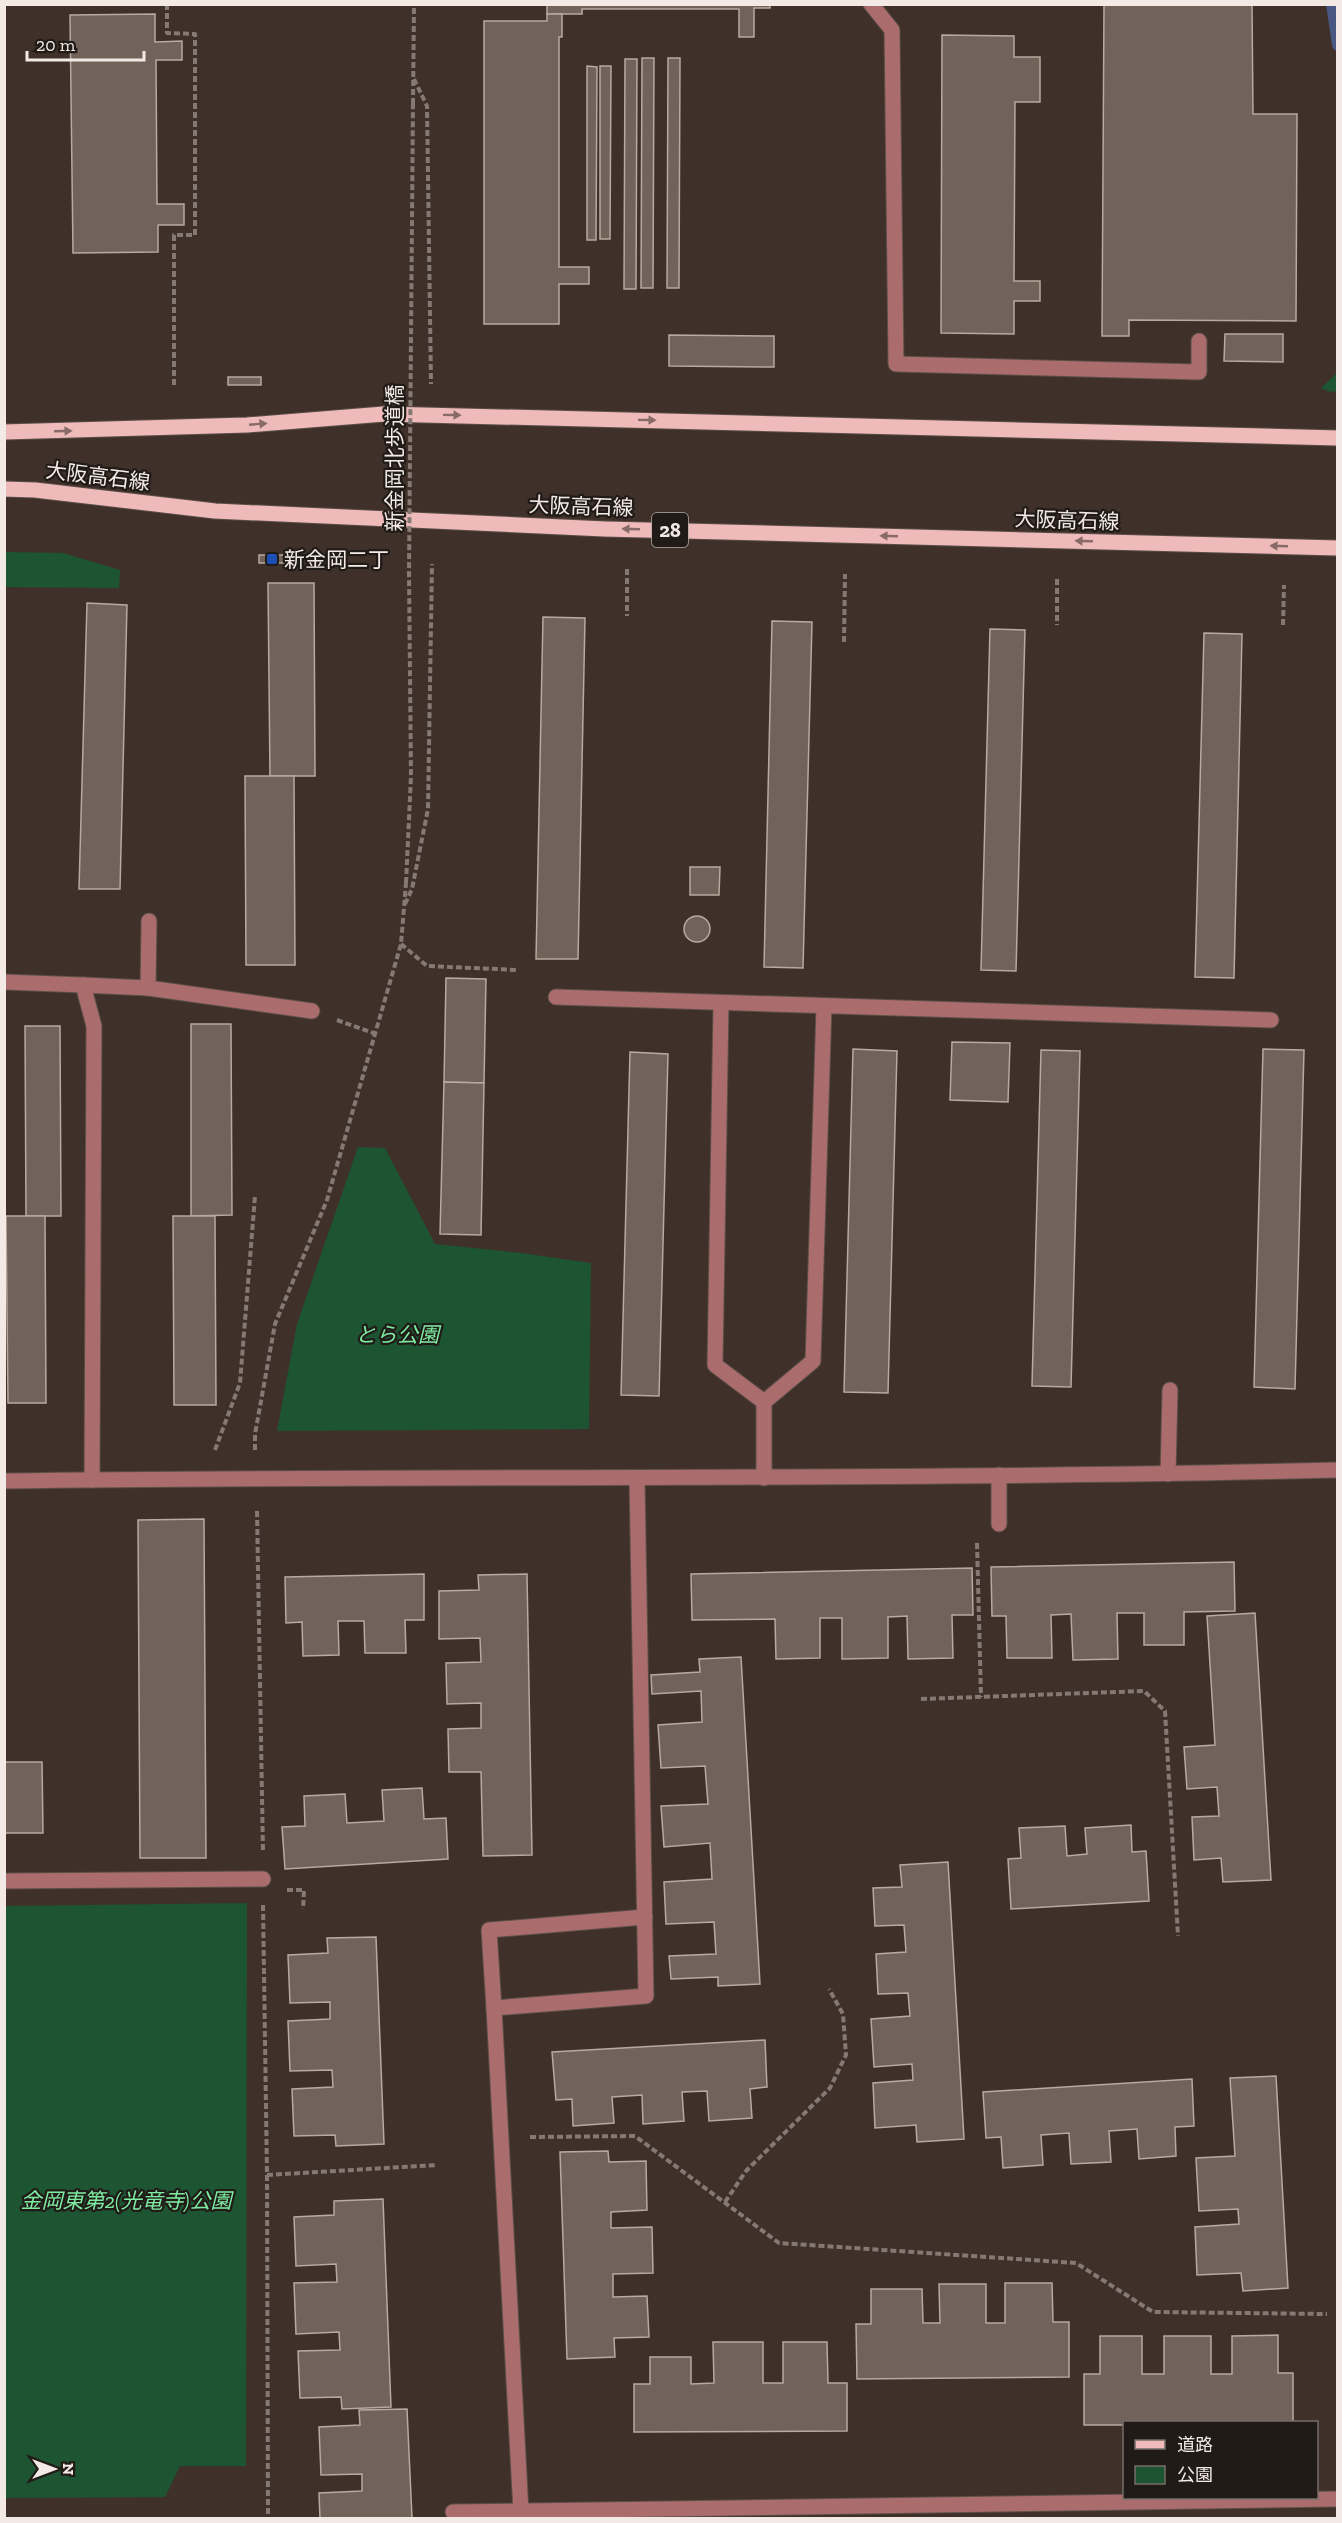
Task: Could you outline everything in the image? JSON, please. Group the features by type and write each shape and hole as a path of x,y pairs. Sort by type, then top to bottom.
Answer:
{"main road":[{"name":"大阪高石線","path":"4,432 247,425 384,414 1338,438"},
{"name":"大阪高石線","path":"4,489 35,490 215,511 605,529 1338,548"}],"street":[{"path":"871,4 892,30 896,364 1199,372 1199,341"},
{"path":"148,988 149,921"},
{"path":"4,982 148,988 312,1011"},
{"path":"83,985 94,1026 92,1479"},
{"path":"556,997 1270,1020"},
{"path":"721,1004 715,1365 764,1402"},
{"path":"764,1402 813,1361 824,1006"},
{"path":"1168,1474 1170,1390"},
{"path":"764,1402 764,1478"},
{"path":"4,1481 256,1477 764,1478 1338,1470"},
{"path":"999,1475 999,1524"},
{"path":"494,2008 646,1996 637,1479"},
{"path":"4,1881 263,1879"},
{"path":"521,2512 489,1930 645,1917"},
{"path":"453,2512 1338,2499"}],"path":[{"path":"167,4 167,33 195,34 195,235 174,235 174,388"},
{"name":"新金岡北歩道橋","path":"404,908 411,776 409,504 414,4"},
{"path":"414,78 427,106 431,384"},
{"path":"255,1450 255,1434 275,1324 327,1200 401,944 404,908 412,889 428,809 432,564"},
{"path":"627,569 627,616"},
{"path":"844,642 845,574"},
{"path":"1057,579 1057,625"},
{"path":"1283,625 1284,585"},
{"path":"401,944 427,966 518,970"},
{"path":"312,1011 376,1034"},
{"path":"215,1450 240,1383 255,1196"},
{"path":"257,1511 267,2175 268,2518"},
{"path":"977,1536 981,1697"},
{"path":"921,1700 1144,1691 1165,1711 1178,1936"},
{"path":"725,2202 746,2171 830,2088 834,2080 846,2055 843,2014 829,1989"},
{"path":"501,2138 635,2136 779,2243 1076,2264 1153,2312 1328,2314"},
{"path":"267,2175 437,2165"}],"green space":[{"path":"1337,373 1337,391 1330,392 1321,388"},
{"path":"5,552 63,553 120,570 119,588 5,587"},
{"name":"とら公園","path":"358,1147 385,1148 435,1244 591,1263 589,1429 277,1431 297,1324"},
{"name":"金岡東第2(光竜寺)公園","path":"247,1903 246,2466 180,2466 165,2497 5,2498 5,1906"}],"building":[{"path":"547,4 770,4 770,8 754,8 754,37 739,37 739,9 582,9 582,14 547,14"},
{"path":"1104,4 1252,4 1253,114 1297,114 1296,321 1129,320 1129,336 1102,336"},
{"path":"155,14 155,42 182,41 182,60 156,60 157,204 184,204 184,225 158,225 158,252 73,253 70,15"},
{"path":"547,14 562,14 562,37 559,37 559,267 589,267 589,284 559,284 559,324 484,324 484,21 547,21"},
{"path":"942,35 1014,36 1014,57 1040,57 1040,102 1015,102 1014,281 1040,281 1040,301 1014,301 1014,334 941,333"},
{"path":"642,58 654,58 653,288 641,288"},
{"path":"668,58 680,58 679,288 667,288"},
{"path":"625,59 637,59 636,289 624,289"},
{"path":"587,66 597,67 596,240 587,240"},
{"path":"600,66 611,66 610,239 600,239"},
{"path":"1225,334 1283,334 1283,362 1224,361"},
{"path":"669,335 774,336 774,367 669,366"},
{"path":"228,377 261,377 261,385 228,385"},
{"path":"259,555 292,555 292,563 259,563"},
{"path":"268,583 314,583 315,776 270,776"},
{"path":"87,603 127,605 120,889 79,889"},
{"path":"543,617 585,618 578,959 536,959"},
{"path":"772,621 812,622 803,968 764,967"},
{"path":"990,629 1025,630 1016,971 981,970"},
{"path":"1204,633 1242,634 1234,978 1195,977"},
{"path":"245,776 294,776 295,965 246,965"},
{"path":"690,867 720,867 719,895 690,895"},
{"path":"697,916 706,920 710,929 706,938 697,942 688,938 684,929 688,920"},
{"path":"446,978 486,979 484,1083 444,1082"},
{"path":"191,1024 231,1024 232,1215 191,1216"},
{"path":"25,1026 60,1026 61,1216 26,1216"},
{"path":"952,1042 1010,1043 1008,1102 950,1100"},
{"path":"853,1049 897,1051 888,1393 844,1392"},
{"path":"1263,1049 1304,1050 1295,1389 1254,1387"},
{"path":"1041,1050 1080,1051 1071,1387 1032,1386"},
{"path":"630,1052 668,1054 659,1396 621,1395"},
{"path":"444,1082 484,1083 481,1235 440,1234"},
{"path":"6,1216 45,1216 46,1403 8,1403"},
{"path":"173,1216 215,1216 216,1405 174,1405"},
{"path":"204,1519 206,1858 140,1858 138,1520"},
{"path":"1234,1562 1235,1611 1184,1612 1184,1645 1144,1645 1144,1613 1117,1613 1118,1659 1073,1660 1071,1614 1051,1615 1052,1658 1007,1658 1006,1616 992,1616 991,1567"},
{"path":"972,1568 973,1615 952,1615 953,1658 908,1659 907,1616 888,1617 888,1658 842,1659 842,1618 820,1618 820,1658 776,1659 775,1619 692,1620 691,1574"},
{"path":"424,1574 424,1620 405,1620 406,1653 365,1653 364,1621 338,1621 339,1655 303,1656 302,1622 286,1623 285,1577"},
{"path":"527,1574 532,1855 483,1856 481,1772 449,1772 448,1729 481,1728 481,1703 447,1704 446,1663 481,1662 480,1638 439,1639 439,1591 479,1590 478,1575"},
{"path":"1255,1613 1271,1880 1223,1882 1221,1858 1194,1860 1192,1817 1219,1816 1217,1787 1187,1789 1184,1747 1215,1745 1207,1616"},
{"path":"741,1657 760,1984 718,1986 718,1977 671,1979 669,1956 716,1954 714,1922 666,1924 664,1882 712,1879 710,1843 664,1847 661,1806 708,1804 705,1766 661,1768 658,1725 702,1722 701,1691 652,1694 651,1675 700,1672 699,1659"},
{"path":"4,1762 42,1762 43,1833 4,1833"},
{"path":"422,1788 424,1819 446,1818 448,1859 285,1869 282,1827 305,1826 304,1796 345,1794 347,1823 384,1821 382,1790"},
{"path":"1131,1825 1132,1852 1146,1851 1149,1901 1011,1909 1008,1859 1021,1858 1019,1828 1065,1826 1067,1856 1087,1854 1085,1828"},
{"path":"948,1862 964,2139 917,2142 916,2125 875,2128 873,2083 913,2080 912,2064 874,2067 871,2019 910,2016 908,1993 878,1994 876,1954 906,1952 904,1925 875,1926 873,1888 902,1887 900,1865"},
{"path":"376,1937 384,2144 336,2146 335,2135 294,2136 292,2089 333,2087 332,2070 290,2071 288,2021 330,2019 330,2002 290,2003 288,1955 328,1953 327,1938"},
{"path":"765,2040 767,2087 750,2089 752,2118 709,2121 707,2091 682,2092 684,2121 643,2124 642,2095 612,2097 614,2123 573,2126 572,2099 556,2100 552,2052"},
{"path":"1276,2076 1288,2288 1243,2291 1241,2273 1197,2275 1195,2227 1239,2224 1238,2209 1199,2211 1196,2158 1235,2156 1230,2078"},
{"path":"1192,2079 1194,2126 1175,2127 1176,2156 1139,2159 1137,2129 1109,2131 1111,2162 1071,2164 1069,2133 1041,2135 1043,2165 1003,2168 1001,2137 986,2138 983,2092"},
{"path":"608,2151 609,2162 646,2161 647,2210 611,2212 611,2228 652,2227 653,2273 613,2274 613,2297 647,2296 649,2337 614,2338 615,2357 567,2359 560,2152"},
{"path":"383,2199 391,2407 342,2409 341,2397 300,2398 298,2351 340,2350 339,2332 296,2334 294,2283 337,2282 336,2264 296,2266 294,2217 334,2215 334,2201"},
{"path":"1005,2283 1052,2283 1053,2322 1069,2322 1069,2377 857,2379 856,2324 871,2324 871,2289 922,2289 923,2323 940,2323 939,2284 986,2284 986,2323 1005,2323"},
{"path":"1278,2335 1278,2373 1293,2373 1293,2421 1123,2421 1123,2425 1084,2425 1084,2374 1100,2374 1100,2336 1142,2336 1142,2374 1164,2374 1164,2336 1211,2336 1211,2374 1232,2374 1232,2336"},
{"path":"713,2342 763,2342 763,2383 783,2383 783,2342 827,2342 828,2383 847,2383 847,2431 634,2432 634,2384 650,2384 650,2357 691,2357 691,2384 714,2383"},
{"path":"407,2409 412,2518 320,2518 319,2493 362,2491 362,2474 321,2475 319,2427 360,2425 359,2410"}],"waterway":[{"path":"1332,4 1338,45"}],"place":[{"name":"新金岡二丁","path":"272,559"}]}
